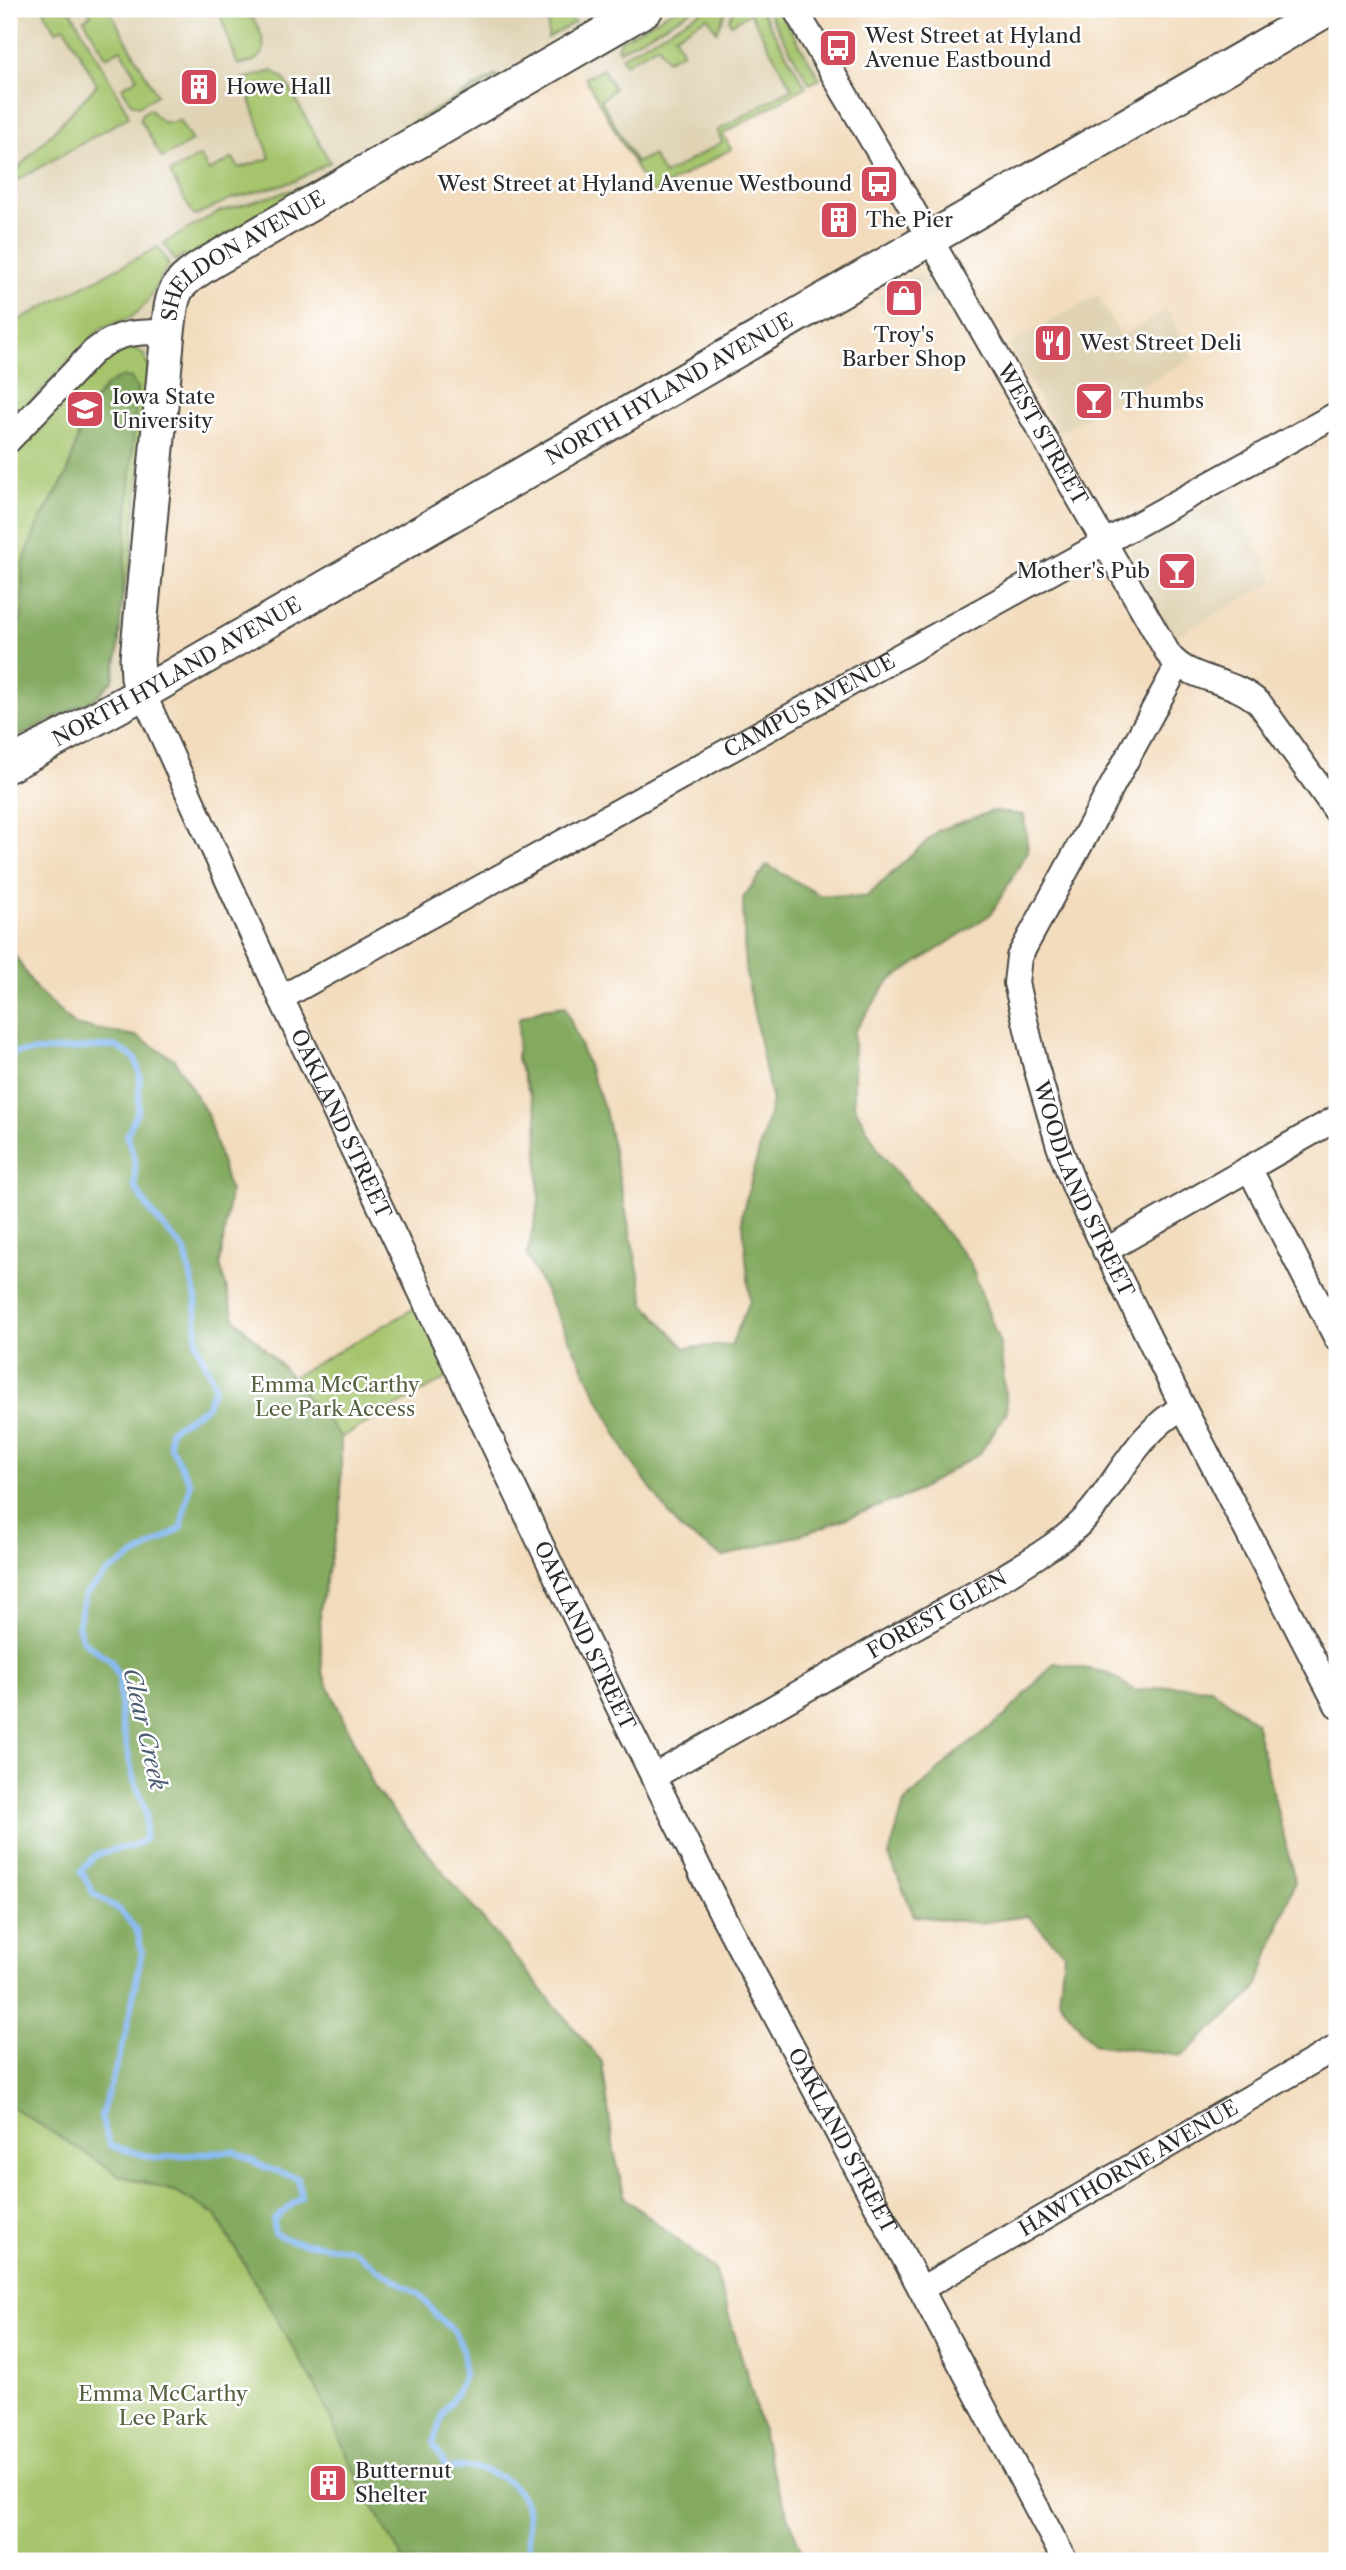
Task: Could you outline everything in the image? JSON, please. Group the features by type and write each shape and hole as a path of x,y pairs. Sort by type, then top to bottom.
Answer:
{"main road":[{"name":"SHELDON AVENUE","path":"143,693 138,678 137,659 168,332 174,296 178,288 188,277 245,242 646,9"},
{"name":"NORTH HYLAND AVENUE","path":"9,765 143,693 1328,9"}],"street":[{"name":"WEST STREET","path":"795,9 1169,655 1178,665"},
{"path":"9,440 94,351 108,340 136,332 168,332"},
{"name":"CAMPUS AVENUE","path":"281,998 1337,414"},
{"path":"1178,665 1250,694 1260,704 1337,812"},
{"name":"WOODLAND STREET","path":"1178,665 1019,957 1016,983 1036,1067 1059,1146 1075,1188 1183,1407 1337,1705"},
{"name":"OAKLAND STREET","path":"143,693 281,998 653,1777 724,1918 1065,2561"},
{"path":"1105,1251 1337,1118"},
{"path":"1249,1168 1337,1339"},
{"name":"FOREST GLEN","path":"653,1777 978,1591 1064,1538 1092,1510 1137,1446 1163,1419 1183,1407"},
{"name":"HAWTHORNE AVENUE","path":"921,2290 1337,2048"}],"shaded area":[{"name":"Iowa State University","path":"9,9 795,9 832,72 723,134 731,149 651,194 577,64 188,277 138,678 9,764"},
{"path":"914,275 928,277 941,291 890,320 876,297"},
{"path":"1097,295 1121,336 1167,310 1194,357 1059,433 1009,345"},
{"path":"1228,493 1275,581 1174,637 1130,560 1132,549"}],"green space":[{"path":"43,9 70,9 128,117 9,185 9,178 97,85 65,27 56,31"},
{"path":"87,9 109,9 157,95 138,106 131,103 122,87 137,78 121,49 106,57 84,19 91,15"},
{"path":"218,9 244,9 248,13 262,36 262,55 254,61 238,65"},
{"path":"675,9 694,9 619,51 617,47 621,40"},
{"path":"706,9 727,9 717,32 708,17 675,36 683,52 667,60 658,45 625,64 621,57"},
{"path":"735,9 760,9 806,87 723,134 731,149 651,194 585,78 603,69 614,89 601,100 636,163 652,155 664,175 722,142 717,131 792,88 750,13 731,24 729,19"},
{"path":"766,9 778,9 820,79 810,84"},
{"path":"550,15 573,20 575,22 548,38"},
{"path":"273,71 285,80 330,162 295,181 230,199 194,216 170,173 200,156 209,171 233,158 239,168 270,158 243,79"},
{"path":"496,75 498,77 367,152 366,149"},
{"path":"150,109 163,121 170,123 179,120 192,141 162,158 140,119 143,113"},
{"path":"329,171 324,178 186,258 183,255 175,261 164,243 218,212 302,187"},
{"path":"158,247 169,265 141,309 127,319 100,329 9,425 9,325"},
{"path":"128,346 143,353 149,368 131,559 121,606 137,389 85,412 67,474 37,526 22,567 22,616 9,646 9,457 111,351"},
{"path":"120,377 131,378 137,389 118,653 113,680 94,699 9,741 9,646 22,616 22,567 37,526 67,474 85,412 106,386"},
{"path":"993,811 1024,815 1028,851 991,914 888,982 854,1032 854,1105 879,1151 970,1262 1000,1345 1007,1411 980,1453 912,1494 809,1532 723,1557 680,1529 627,1455 527,1255 539,1200 537,1113 517,1059 519,1018 543,1009 565,1006 605,1110 645,1304 685,1348 731,1345 750,1301 742,1214 772,1102 745,969 743,898 767,865 820,895 866,897 939,830"},
{"path":"9,946 36,989 74,1025 136,1036 174,1059 207,1114 230,1192 220,1264 234,1318 280,1364 341,1437 341,1509 320,1610 322,1672 376,1791 602,2062 614,2151 625,2198 715,2270 749,2381 773,2474 805,2561 404,2561 363,2490 317,2389 216,2215 177,2192 121,2176 9,2105"},
{"name":"Emma McCarthy Lee Park Access","path":"417,1307 450,1376 312,1454 275,1387"},
{"path":"1054,1663 1105,1672 1136,1691 1172,1686 1210,1688 1255,1722 1295,1881 1256,1990 1182,2056 1093,2044 1059,2000 1064,1953 1028,1916 979,1923 914,1916 889,1856 904,1803 958,1752 1006,1715"},
{"name":"Emma McCarthy Lee Park","path":"9,1793 421,2561 9,2561"}],"waterway":[{"name":"Clear Creek","path":"9,1053 115,1046 135,1058 140,1076 138,1110 127,1135 135,1161 135,1188 153,1215 185,1251 196,1299 197,1344 215,1386 206,1407 170,1430 170,1446 190,1483 181,1528 108,1572 85,1595 78,1625 83,1641 110,1660 119,1677 121,1720 133,1777 146,1812 145,1839 134,1845 97,1855 81,1871 94,1894 121,1911 137,1931 142,1952 125,2037 101,2116 110,2146 156,2158 234,2151 264,2167 298,2178 301,2197 274,2220 274,2233 291,2241 353,2250 420,2295 454,2331 463,2350 464,2376 455,2396 444,2411 433,2443 447,2469 484,2471 507,2481 516,2489 527,2511 527,2561"}],"place":[{"name":"West Street at Hyland Avenue Eastbound","path":"838,48"},
{"name":"Howe Hall","path":"199,87"},
{"name":"West Street at Hyland Avenue Westbound","path":"879,184"},
{"name":"The Pier","path":"839,220"},
{"name":"Troy's Barber Shop","path":"904,298"},
{"name":"West Street Deli","path":"1053,343"},
{"name":"Thumbs","path":"1094,401"},
{"name":"Iowa State University","path":"85,409"},
{"name":"Mother's Pub","path":"1177,571"},
{"name":"Butternut Shelter","path":"328,2483"}]}
